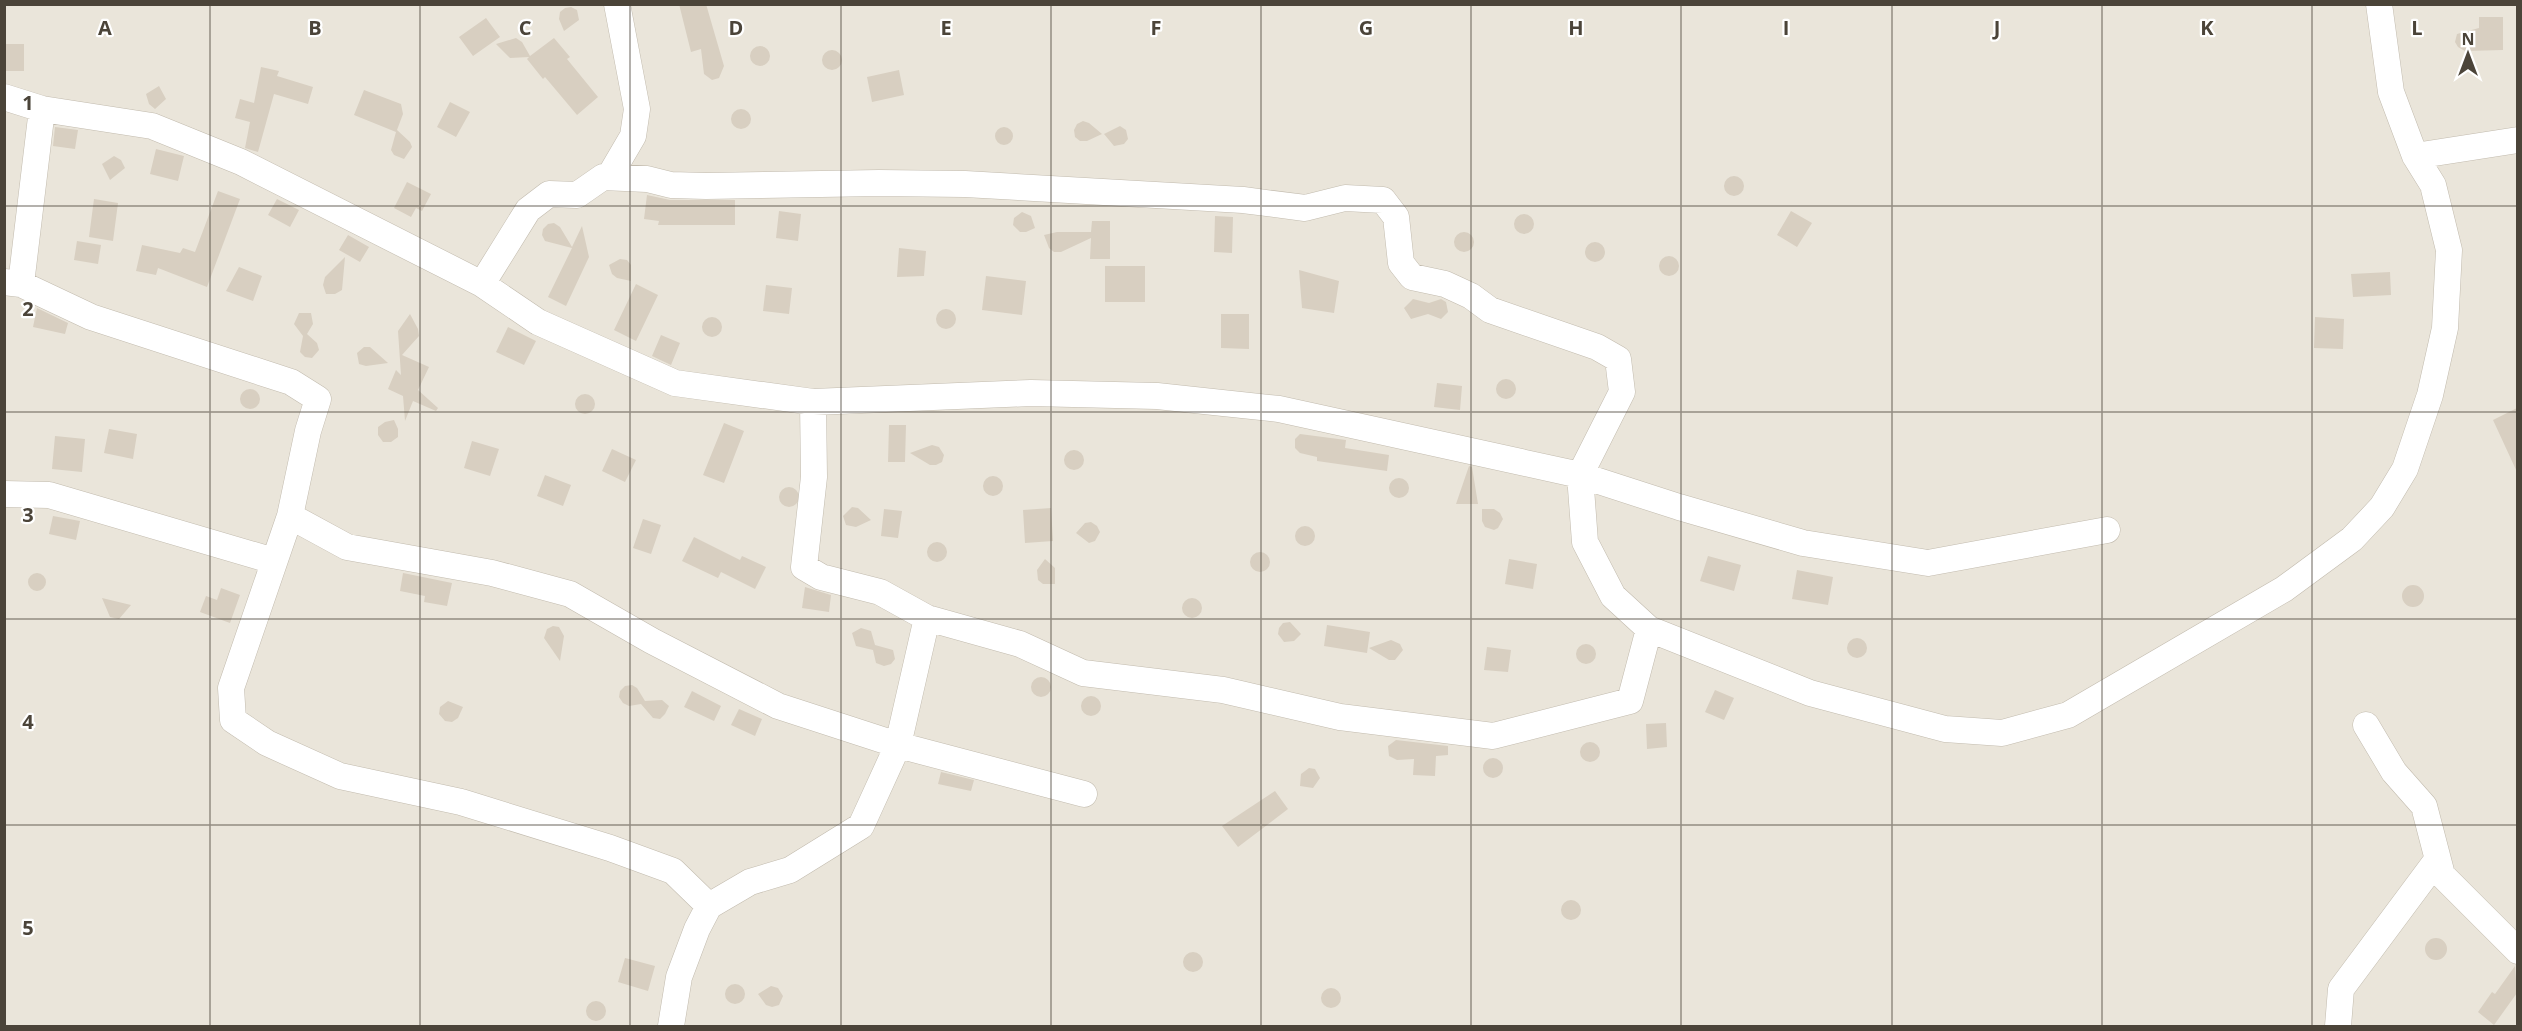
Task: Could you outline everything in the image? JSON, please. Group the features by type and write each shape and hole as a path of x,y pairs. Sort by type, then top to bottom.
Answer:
{"street":[{"path":"609,177 633,136 637,109 616,4"},
{"path":"482,284 528,210 549,194 577,195 603,177 706,186 965,184 1243,200 1305,208 1345,198 1383,200 1396,217 1401,263 1412,277 1445,284 1471,296 1490,310 1597,347 1618,359 1622,392 1581,475 1585,542 1613,596 1649,629 1810,693 1945,729 2002,733 2068,715 2284,589 2352,538 2382,507 2405,469 2430,394 2445,328 2449,250 2433,184 2415,156 2391,93 2379,4"},
{"path":"4,97 42,109 152,126 241,162 482,284 538,322 675,383 813,402 1032,393 1157,396 1279,409 1416,437 1581,475 1803,543 1928,563 2107,530"},
{"path":"42,109 13,283 91,317 291,382 318,399 308,431 290,516 231,688 233,720 267,743 340,776 461,802 610,848 673,871 709,906"},
{"path":"2415,156 2517,141"},
{"path":"813,402 814,477 804,567 821,577 880,592 927,618 1020,644 1083,672 1223,690 1340,717 1493,736 1630,701 1649,629"},
{"path":"4,494 50,495 274,561"},
{"path":"290,516 347,548 492,573 570,594 652,641 778,706 898,744 1084,794"},
{"path":"671,1026 679,977 697,929 709,906 750,882 790,870 861,826 898,744 927,618"},
{"path":"2366,725 2394,772 2424,806 2442,875"},
{"path":"2338,1026 2341,989 2434,864 2442,875 2517,951"}],"shaded area":[{"path":"5,5 2517,5 2517,1026 5,1026"}],"building":[{"path":"679,4 706,4 724,66 719,78 712,80 704,74 701,49 691,52"},
{"path":"571,7 577,10 579,20 564,31 559,19 560,12"},
{"path":"2479,17 2503,17 2503,50 2465,51 2458,47 2455,42 2457,34 2479,28"},
{"path":"486,18 500,37 473,56 459,37"},
{"path":"516,38 522,42 530,56 554,38 570,57 567,59 598,97 577,115 545,77 543,79 527,59 529,57 510,58 496,44"},
{"path":"4,44 24,44 24,71 4,71"},
{"path":"756,46 764,46 770,52 770,60 764,66 756,66 750,60 750,52"},
{"path":"832,50 839,53 842,60 839,67 832,70 825,67 822,60 825,53"},
{"path":"261,67 279,71 277,76 313,87 308,104 274,94 258,152 245,148 250,122 235,118 240,99 254,103"},
{"path":"899,70 904,95 872,102 867,77"},
{"path":"159,86 166,99 155,109 149,104 146,94"},
{"path":"364,90 401,104 403,114 397,130 410,142 412,147 404,159 394,155 391,150 396,132 354,115"},
{"path":"450,102 470,112 456,137 437,127"},
{"path":"741,109 748,112 751,119 748,126 741,129 734,126 731,119 734,112"},
{"path":"1083,121 1102,134 1087,141 1080,141 1075,137 1074,130 1077,124"},
{"path":"1120,126 1126,130 1128,139 1124,144 1114,146 1104,134"},
{"path":"55,127 78,130 75,149 53,146"},
{"path":"1004,127 1010,130 1013,136 1010,142 1004,145 998,142 995,136 998,130"},
{"path":"156,149 184,156 178,181 150,174"},
{"path":"114,156 121,160 125,168 110,180 102,164"},
{"path":"1734,176 1741,179 1744,186 1741,193 1734,196 1727,193 1724,186 1727,179"},
{"path":"407,182 431,194 422,211 416,208 411,217 394,208"},
{"path":"218,191 240,199 207,287 158,268 156,275 136,271 142,245 180,253 183,248 195,252"},
{"path":"647,195 670,200 735,200 735,225 658,225 659,221 644,219"},
{"path":"94,199 118,203 113,241 89,237"},
{"path":"277,199 299,210 290,227 268,215"},
{"path":"779,211 801,214 798,241 776,238"},
{"path":"1791,211 1812,223 1797,247 1777,235"},
{"path":"1022,212 1031,216 1035,228 1020,232 1013,225 1014,218"},
{"path":"1524,214 1531,217 1534,224 1531,231 1524,234 1517,231 1514,224 1517,217"},
{"path":"1215,216 1233,217 1232,253 1214,252"},
{"path":"1092,221 1110,221 1110,259 1090,259 1091,238 1061,252 1054,252 1049,248 1044,235 1057,232 1091,232"},
{"path":"554,223 560,227 572,247 582,226 589,257 566,306 548,297 572,248 545,241 542,235 543,229 548,224"},
{"path":"1464,232 1471,235 1474,242 1471,249 1464,252 1457,249 1454,242 1457,235"},
{"path":"348,235 369,247 360,262 339,250"},
{"path":"77,241 101,245 98,264 74,260"},
{"path":"1595,242 1602,245 1605,252 1602,259 1595,262 1588,259 1585,252 1588,245"},
{"path":"899,248 926,251 924,276 897,277"},
{"path":"1669,256 1676,259 1679,266 1676,273 1669,276 1662,273 1659,266 1662,259"},
{"path":"345,257 342,290 335,294 326,294 323,285 325,277"},
{"path":"620,259 627,260 631,265 631,281 617,278 612,274 609,265"},
{"path":"1105,266 1145,266 1145,302 1105,302"},
{"path":"239,267 262,276 253,301 226,291"},
{"path":"1299,270 1339,281 1334,313 1302,308"},
{"path":"2390,272 2391,295 2353,297 2351,274"},
{"path":"986,276 1026,281 1022,315 982,310"},
{"path":"636,284 658,295 636,341 614,330"},
{"path":"766,285 792,288 789,314 763,311"},
{"path":"1413,299 1429,303 1441,299 1446,302 1448,312 1441,319 1428,314 1411,319 1404,308"},
{"path":"37,308 68,323 65,334 33,327"},
{"path":"942,309 950,309 956,315 956,323 950,329 942,329 936,323 936,315"},
{"path":"299,313 311,313 313,324 307,334 317,343 319,350 312,358 305,357 300,352 303,336 294,324"},
{"path":"410,314 419,336 402,355 429,367 418,390 438,408 436,411 413,401 405,421 403,396 388,389 396,370 401,375 398,331"},
{"path":"1221,314 1249,314 1249,349 1221,348"},
{"path":"708,317 716,317 722,323 722,331 716,337 708,337 702,331 702,323"},
{"path":"2315,317 2344,319 2343,349 2314,348"},
{"path":"508,327 536,341 524,365 496,352"},
{"path":"661,335 680,343 671,365 652,356"},
{"path":"364,347 370,347 388,363 366,366 359,364 357,353"},
{"path":"1506,379 1513,382 1516,389 1513,396 1506,399 1499,396 1496,389 1499,382"},
{"path":"1437,383 1462,386 1460,410 1434,407"},
{"path":"250,389 257,392 260,399 257,406 250,409 243,406 240,399 243,392"},
{"path":"585,394 592,397 595,404 592,411 585,414 578,411 575,404 578,397"},
{"path":"2517,408 2517,472 2493,420"},
{"path":"394,420 398,429 398,437 391,442 383,442 378,435 378,427"},
{"path":"724,423 744,431 724,483 703,475"},
{"path":"889,425 906,425 905,462 888,462"},
{"path":"109,429 137,434 133,459 104,453"},
{"path":"1300,434 1346,440 1345,448 1389,455 1387,471 1317,461 1317,457 1300,453 1295,448 1295,439"},
{"path":"55,436 85,439 82,472 52,469"},
{"path":"472,441 499,449 490,476 464,468"},
{"path":"932,445 939,447 944,455 942,462 936,465 930,465 910,453"},
{"path":"612,449 636,460 625,482 602,471"},
{"path":"1074,450 1081,453 1084,460 1081,467 1074,470 1067,467 1064,460 1067,453"},
{"path":"1469,466 1472,467 1478,504 1456,504"},
{"path":"545,475 571,485 563,506 537,496"},
{"path":"993,476 1000,479 1003,486 1000,493 993,496 986,493 983,486 986,479"},
{"path":"1399,478 1406,481 1409,488 1406,495 1399,498 1392,495 1389,488 1392,481"},
{"path":"789,487 796,490 799,497 796,504 789,507 782,504 779,497 782,490"},
{"path":"852,507 858,508 871,520 856,527 846,525 843,516"},
{"path":"1051,508 1053,541 1025,543 1023,510"},
{"path":"884,509 902,511 898,538 881,536"},
{"path":"1482,509 1494,509 1500,513 1503,519 1498,528 1494,530 1485,527 1482,521"},
{"path":"53,516 80,521 76,540 49,534"},
{"path":"643,519 661,525 651,554 633,548"},
{"path":"1091,522 1100,532 1095,541 1089,543 1076,533 1085,523"},
{"path":"1305,526 1312,529 1315,536 1312,543 1305,546 1298,543 1295,536 1298,529"},
{"path":"694,537 740,560 742,556 766,567 755,589 721,572 718,578 682,561"},
{"path":"937,542 944,545 947,552 944,559 937,562 930,559 927,552 930,545"},
{"path":"1260,552 1267,555 1270,562 1267,569 1260,572 1253,569 1250,562 1253,555"},
{"path":"1708,556 1741,565 1734,591 1700,581"},
{"path":"1045,559 1055,568 1055,584 1043,584 1038,580 1037,570"},
{"path":"1509,559 1537,564 1533,589 1505,584"},
{"path":"1797,570 1833,577 1828,605 1792,599"},
{"path":"37,573 43,576 46,582 43,588 37,591 31,588 28,582 31,576"},
{"path":"403,573 452,583 447,606 424,602 425,596 400,591"},
{"path":"2413,585 2423,592 2424,596 2417,606 2413,607 2403,600 2402,596 2409,586"},
{"path":"805,587 831,595 829,612 802,608"},
{"path":"221,588 240,595 230,623 200,612 206,596 217,600"},
{"path":"102,598 131,605 119,619 110,617"},
{"path":"1192,598 1199,601 1202,608 1199,615 1192,618 1185,615 1182,608 1185,601"},
{"path":"1290,622 1301,634 1294,641 1284,642 1278,634 1279,628 1283,623"},
{"path":"1327,625 1370,632 1367,653 1324,646"},
{"path":"553,626 559,627 564,636 560,661 544,638 547,629"},
{"path":"861,628 871,631 875,645 893,650 895,659 891,664 884,666 876,663 873,650 856,646 852,633"},
{"path":"1857,638 1864,641 1867,648 1864,655 1857,658 1850,655 1847,648 1850,641"},
{"path":"1391,640 1400,644 1403,650 1395,660 1389,660 1369,648"},
{"path":"1586,644 1593,647 1596,654 1593,661 1586,664 1579,661 1576,654 1579,647"},
{"path":"1487,647 1511,650 1508,672 1484,670"},
{"path":"1041,677 1048,680 1051,687 1048,694 1041,697 1034,694 1031,687 1034,680"},
{"path":"632,685 637,688 645,701 662,700 669,706 660,719 653,718 641,704 629,706 623,703 619,697 620,691 625,686"},
{"path":"1715,690 1734,698 1724,720 1705,712"},
{"path":"692,691 721,706 714,721 684,707"},
{"path":"1091,696 1098,699 1101,706 1098,713 1091,716 1084,713 1081,706 1084,699"},
{"path":"448,701 463,707 458,718 452,722 445,721 439,714 440,707"},
{"path":"739,709 762,719 755,736 731,725"},
{"path":"1666,723 1667,747 1647,749 1646,724"},
{"path":"1396,740 1448,746 1448,755 1436,756 1435,776 1413,775 1414,759 1397,760 1389,756 1388,746"},
{"path":"1590,742 1597,745 1600,752 1597,759 1590,762 1583,759 1580,752 1583,745"},
{"path":"1493,758 1500,761 1503,768 1500,775 1493,778 1486,775 1483,768 1486,761"},
{"path":"1309,768 1315,769 1320,778 1313,788 1300,786 1301,774"},
{"path":"941,772 974,780 971,791 938,784"},
{"path":"1275,791 1288,809 1238,847 1222,826"},
{"path":"1571,900 1578,903 1581,910 1578,917 1571,920 1564,917 1561,910 1564,903"},
{"path":"2436,938 2444,941 2447,949 2444,957 2436,960 2428,957 2425,949 2428,941"},
{"path":"1193,952 1200,955 1203,962 1200,969 1193,972 1186,969 1183,962 1186,955"},
{"path":"625,958 655,966 648,991 618,982"},
{"path":"2515,966 2517,993 2494,1025 2478,1012 2492,992 2495,994"},
{"path":"731,984 739,984 745,990 745,998 739,1004 731,1004 725,998 725,990"},
{"path":"771,986 778,988 783,996 779,1005 772,1007 766,1005 758,994"},
{"path":"1331,988 1338,991 1341,998 1338,1005 1331,1008 1324,1005 1321,998 1324,991"},
{"path":"596,1001 603,1004 606,1011 603,1018 596,1021 589,1018 586,1011 589,1004"}]}
